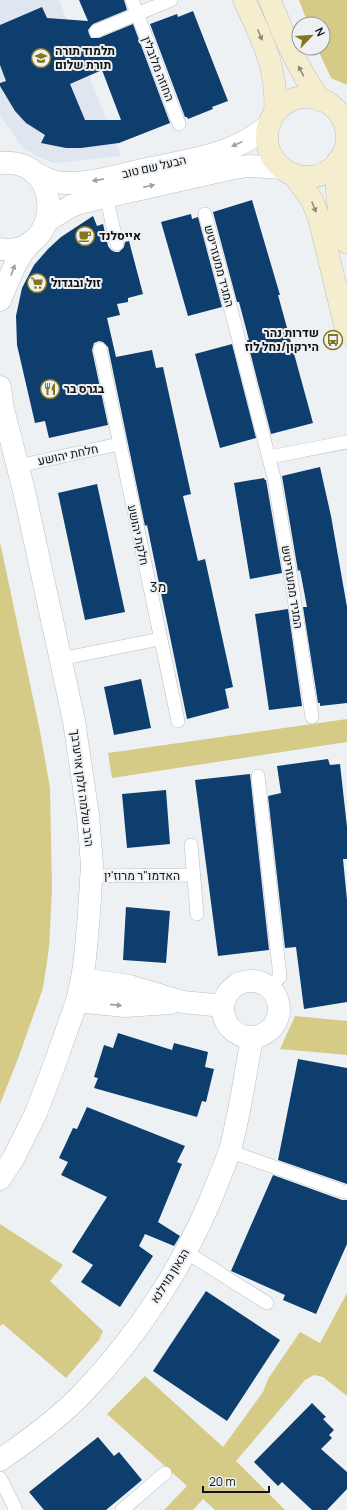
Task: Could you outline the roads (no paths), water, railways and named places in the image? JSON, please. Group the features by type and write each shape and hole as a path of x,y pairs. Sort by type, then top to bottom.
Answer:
{"main road":[{"path":"244,0 260,32 271,62 276,96 267,136 269,148 274,159 288,171 312,200 319,218 347,333"},
{"path":"270,0 286,39 302,72 332,103 345,126 346,139 336,195 347,243"},
{"path":"272,118 284,104 296,98 308,97 332,103"},
{"path":"288,171 305,176 318,175 329,170 343,154"}],"street":[{"name":"הבעל שם טוב","path":"0,151 18,167 48,180 76,183 97,180 208,156 238,145 252,137 264,129 272,118"},
{"name":"הבעל שם טוב","path":"47,221 71,206 106,196 229,169 248,166 288,171"},
{"path":"0,300 16,262 23,250 40,233 47,221 50,208 48,194 42,182 18,167"},
{"path":"0,249 18,248 31,242"},
{"name":"הרב שלמה זלמן אויערבך","path":"0,387 3,409 18,466 74,721 88,815 92,865 90,876 89,914 82,979 77,1001 36,1113 13,1159 0,1179"},
{"path":"82,979 129,986 183,1002"},
{"path":"256,981 269,987 278,1001 280,1009 274,1026 261,1036 252,1038 242,1037 230,1028 225,1020 223,1006 230,989 242,982 256,981"},
{"path":"77,1001 125,1006 183,1002 223,1006"},
{"name":"הגאון מוילנא","path":"0,1460 31,1439 82,1394 104,1370 131,1336 176,1270 210,1201 229,1151 242,1098 252,1038"}],"lane":[{"name":"החוזה מלובלין","path":"132,0 179,124"},
{"path":"96,31 171,0"},
{"path":"106,196 117,244"},
{"name":"המגיד ממעזריטש","path":"205,214 270,457 290,572 312,717"},
{"name":"חלקת יהושע","path":"100,349 178,721"},
{"path":"270,457 347,442"},
{"name":"חלחת יהושע","path":"18,466 119,444"},
{"path":"60,659 160,639"},
{"path":"258,776 280,977 269,987"},
{"path":"191,845 197,914"},
{"name":"האדמו\"ר מרוז'ין","path":"90,876 193,875"},
{"path":"229,1151 345,1192"},
{"path":"186,1252 267,1303"},
{"path":"122,1510 165,1473"},
{"path":"0,1478 16,1510"}],"place":[{"name":"תלמוד תורה תורת שלום","path":"41,58"},
{"name":"אייסלנד","path":"85,236"},
{"name":"זול ובגדול","path":"37,283"},
{"name":"שדרות נהר הירקון/נחל לוז","path":"333,340"},
{"name":"בגרס בר","path":"50,389"}],"district":[{"name":"מ3","path":"158,587"}]}
